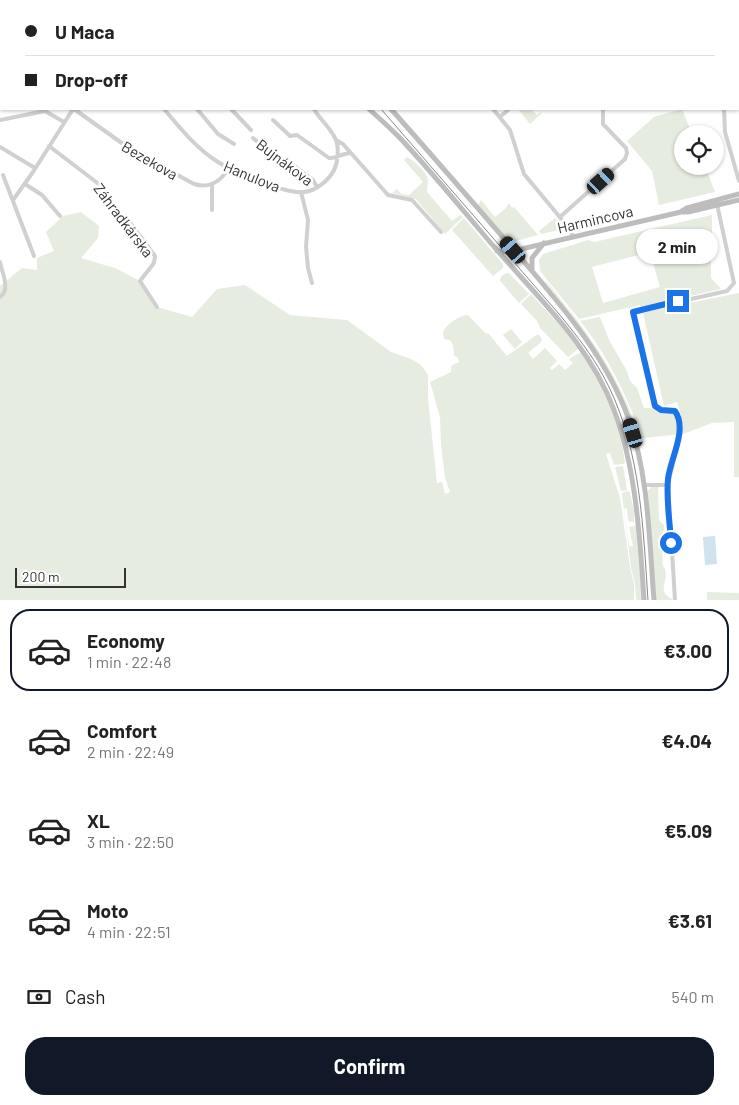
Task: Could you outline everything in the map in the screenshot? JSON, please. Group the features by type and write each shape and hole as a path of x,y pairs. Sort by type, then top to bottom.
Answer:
{"main road":[{"path":"370,110 404,143 559,319 582,348 596,371 614,409 625,447 637,512 644,600"},
{"path":"392,110 532,271 591,347 614,385 631,427 639,456 644,484 654,600"},
{"name":"Harmincova","path":"497,250 508,252 573,236 688,212 739,194"},
{"name":"Harmincova","path":"717,202 739,200"},
{"path":"532,271 532,258 544,243"},
{"path":"509,264 513,250"}],"street":[{"path":"13,200 72,110"},
{"name":"Bezekova","path":"74,110 139,154 194,184 203,186 212,184"},
{"name":"Hanulova","path":"165,110 198,146 228,168 285,189 302,192 317,187 332,174 338,149 336,140"},
{"path":"198,110 218,134 234,144"},
{"name":"Bujnákova","path":"232,110 251,130"},
{"path":"315,110 336,140 351,153 388,195 412,200 441,232"},
{"path":"494,110 510,130 524,174 568,227 573,236"},
{"path":"500,116 508,110"},
{"path":"560,217 625,159 626,148 603,124 602,110"},
{"path":"724,110 725,132 739,181"},
{"path":"0,120 45,111 64,122"},
{"path":"273,120 290,136 297,135 329,158 337,157 344,153 351,153"},
{"name":"Bujnákova","path":"253,138 278,159 292,164 312,180 317,187"},
{"name":"Záhradkárska","path":"49,146 104,188 113,207 131,224 155,256 154,263 140,281 157,307"},
{"path":"0,147 35,168"},
{"path":"212,210 212,184 223,176 228,168"},
{"path":"3,176 34,256"},
{"path":"25,184 42,195 60,216"},
{"name":"Hanulova","path":"302,192 308,220 306,247 312,283"},
{"path":"717,202 734,283"},
{"path":"0,262 6,290 0,297"},
{"path":"734,283 739,285"},
{"path":"675,600 668,484 680,425 675,411 661,410 655,406 633,312 727,291 734,283"},
{"path":"644,484 668,484"}],"shaded area":[{"path":"519,110 532,110 537,115 542,113 530,124"},
{"path":"682,110 688,125 674,125 674,175 708,175 715,192 659,205 652,171 627,141 654,117"},
{"path":"407,157 423,170 428,180 427,192 452,221 460,215 456,212 463,217 445,234 416,199 392,193 397,189 401,194 409,195 423,182 404,160"},
{"path":"481,200 495,217 509,203 538,235 512,242 507,239 478,205"},
{"path":"81,212 99,226 98,238 81,258 115,268 140,281 157,307 192,317 217,289 245,285 290,315 347,320 391,352 411,359 421,365 428,375 428,399 437,483 442,482 445,494 450,492 445,478 440,417 430,382 451,372 451,366 459,362 458,358 454,355 453,345 450,340 444,339 443,332 448,326 457,318 468,315 486,334 488,333 507,356 538,334 542,339 541,342 528,353 533,359 545,348 557,361 550,368 552,370 559,364 565,370 573,363 569,359 581,352 603,391 615,419 623,447 625,462 623,464 614,465 610,453 606,454 620,498 634,584 634,600 0,600 0,286 22,268 37,270 37,258 54,251 46,232 63,216"},
{"path":"712,215 712,237 716,248 711,258 711,278 721,289 579,319 540,271 539,260 543,254 588,240 594,242","holes":["650,252 660,287 603,303 592,267"]},
{"path":"464,218 503,264 503,268 493,276 452,230"},
{"path":"555,218 563,225 563,229 541,234 539,231"},
{"path":"509,273 529,294 519,303 500,281 503,275"},
{"path":"544,280 578,321 609,368 626,401 639,436 638,438 622,397 605,364 579,325"},
{"path":"739,293 739,477 734,477 734,422 712,423 683,434 643,438 616,377 600,349 580,321 600,317 610,342 627,371 630,381 637,388 644,408 654,408 661,412 673,413 677,418 681,416 677,402 664,406 643,313 688,302"},
{"path":"531,294 563,329 578,349 568,357 540,328 537,321 521,304"},
{"path":"511,329 522,342 515,349 503,335"},
{"path":"623,466 627,490 621,491 615,467"},
{"path":"658,486 659,520 664,525 661,535 663,566 666,573 664,592 673,600 656,600 648,491 651,487"},
{"path":"628,491 634,511 634,522 628,521 627,508 624,509 629,546 633,546 629,527 635,526 636,528 642,600 636,600 631,568 622,493"},
{"path":"707,592 739,593 739,600 707,600"}],"water":[{"path":"715,536 717,564 705,565 703,537"}],"tram line":[{"path":"382,110 559,314 586,349 604,377 620,412 634,464 642,518 648,600"}],"route":[{"path":"671,543 668,476 679,436 680,425 675,411 663,411 655,406 633,312 678,301"}]}
